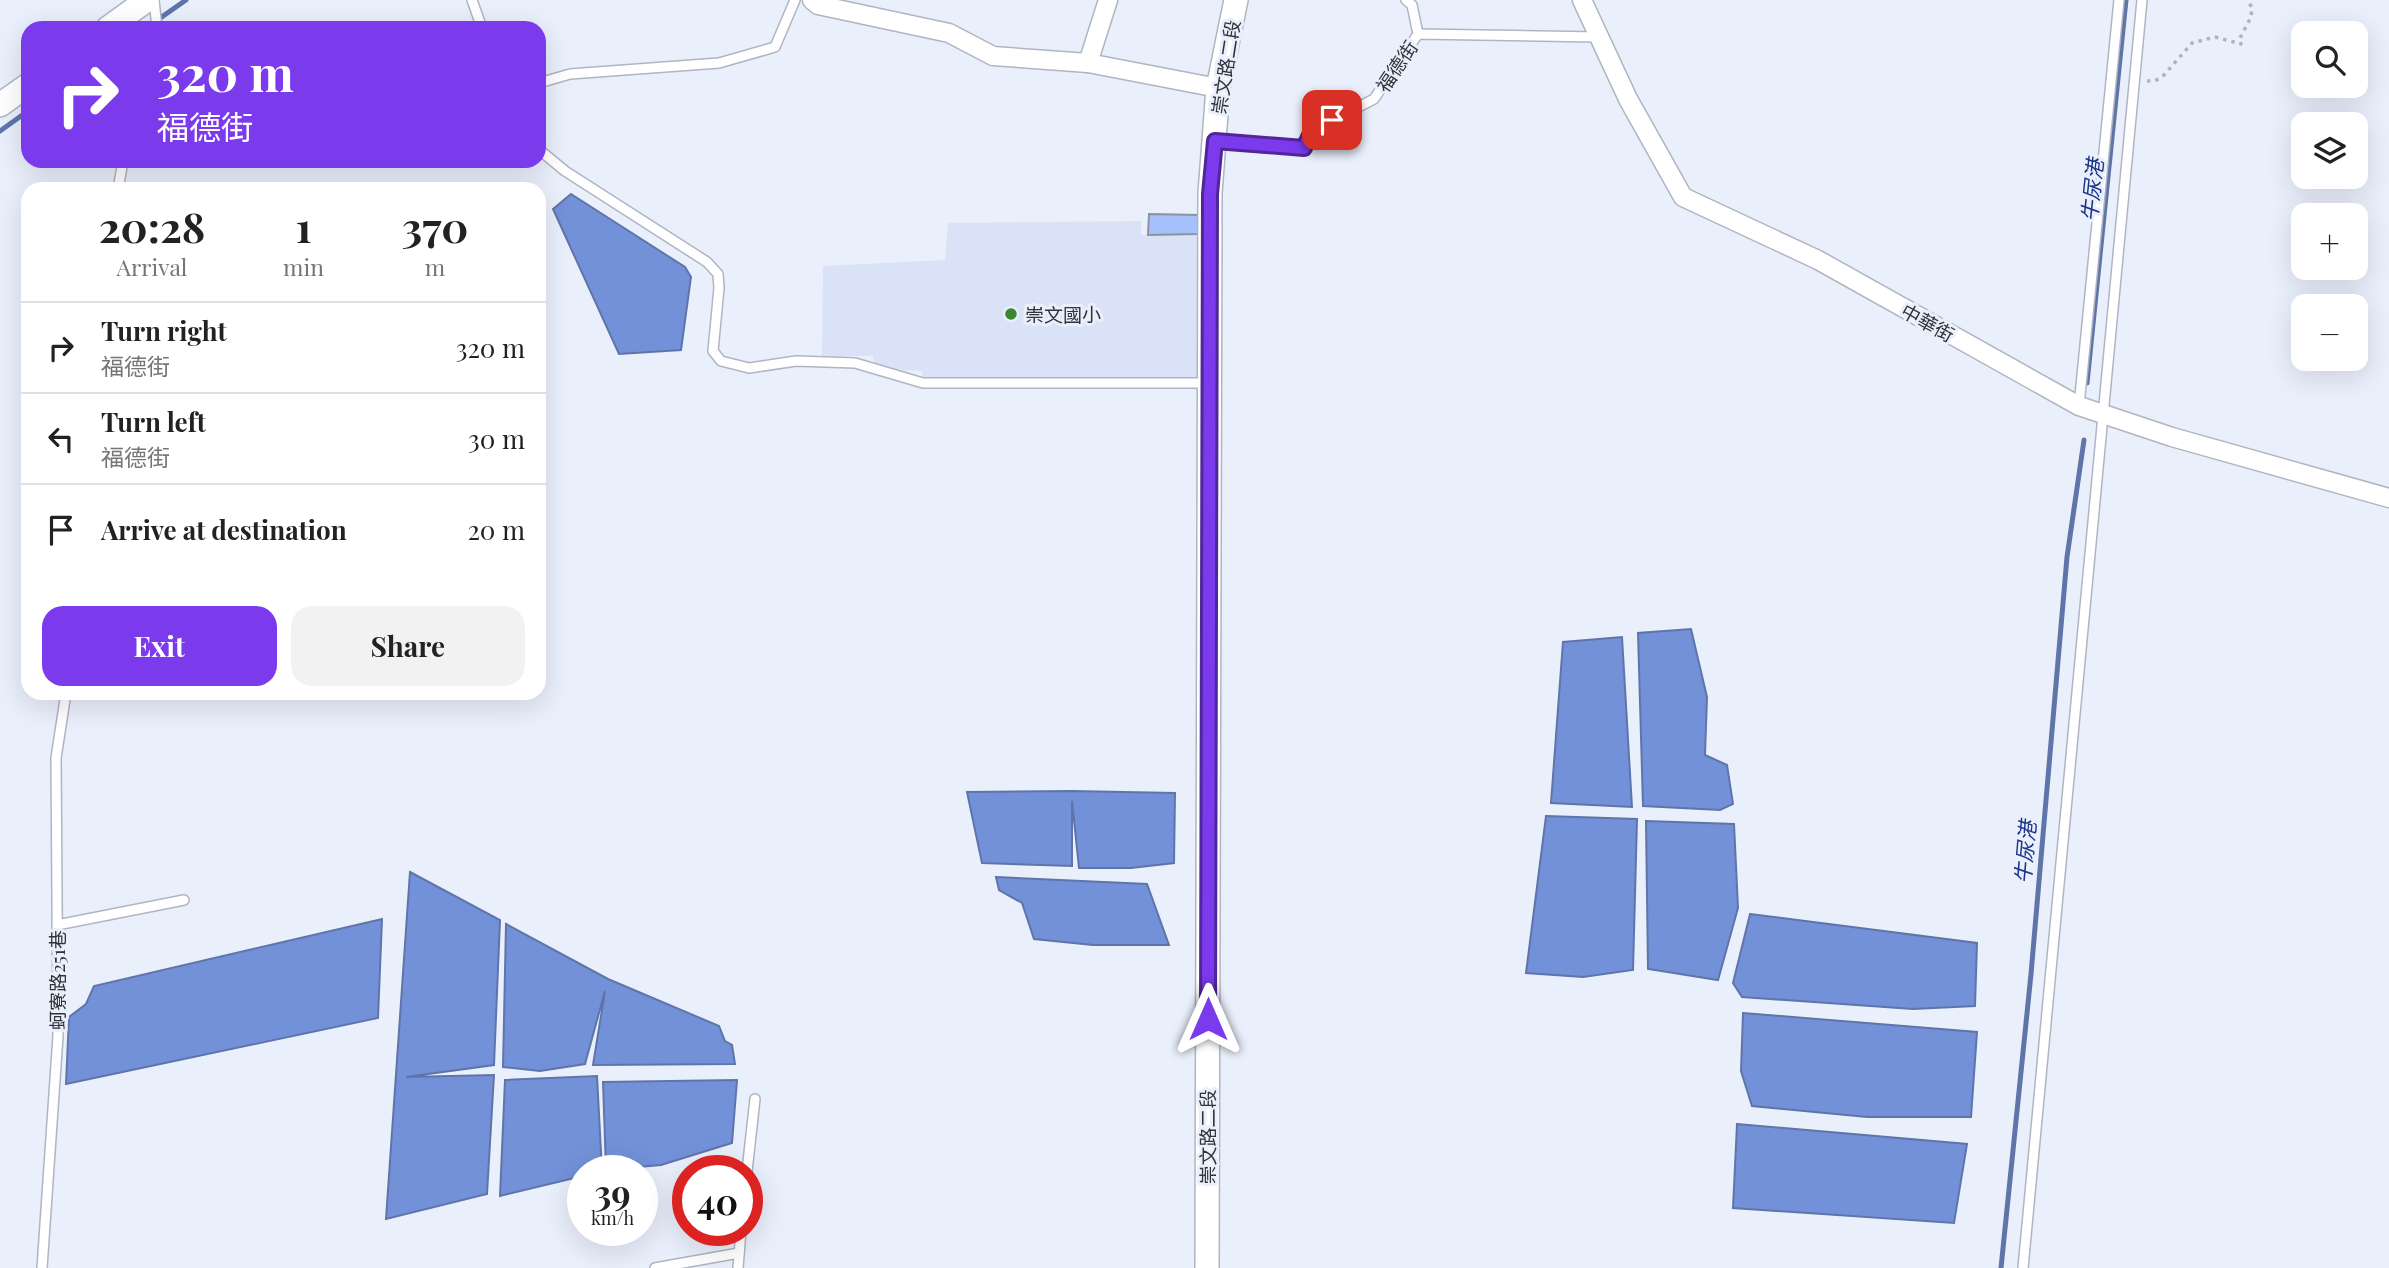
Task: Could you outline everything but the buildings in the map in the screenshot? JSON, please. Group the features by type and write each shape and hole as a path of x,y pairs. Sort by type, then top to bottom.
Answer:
{"street":[{"path":"812,0 818,5 949,33 993,56 1088,63 1218,88"},
{"path":"1088,63 1108,0"},
{"name":"崇文路二段","path":"1207,1268 1210,194 1218,88 1236,0"},
{"name":"中華街","path":"1581,0 1628,99 1683,197 1818,260 2079,406 2172,437 2389,498"},
{"path":"122,21 151,6"},
{"path":"0,105 21,90"}],"lane":[{"path":"151,6 154,0"},
{"path":"472,0 480,21"},
{"path":"546,81 570,74 719,63 775,47 794,0"},
{"path":"1406,0 1412,5 1418,34"},
{"path":"2079,406 2119,0"},
{"path":"2024,1268 2142,0"},
{"name":"福德街","path":"1215,141 1304,148 1312,131 1374,99 1418,34 1599,37"},
{"path":"546,155 565,171 708,262 718,274 713,351 721,361 749,368 796,361 855,363 923,383 1210,383"},
{"name":"蚵寮路251巷","path":"42,1268 58,1036 56,758 65,700"},
{"path":"57,925 184,900"},
{"path":"749,1155 755,1099"},
{"path":"738,1268 740,1246"},
{"path":"655,1268 739,1254"}],"path":[{"path":"2134,80 2155,80 2164,75 2192,43 2215,37 2241,44 2239,40 2250,18 2252,7 2246,0"}],"shaded area":[{"name":"崇文國小","path":"1141,221 1141,235 1198,234 1200,377 923,380 922,371 874,368 873,356 822,356 823,266 945,260 948,223"}],"water":[{"path":"571,194 685,267 691,277 681,350 619,354 553,209"},
{"path":"1691,629 1707,697 1705,755 1727,765 1733,804 1720,810 1643,806 1638,633"},
{"path":"1622,637 1632,807 1551,803 1563,642"},
{"path":"967,792 1175,793 1174,863 1131,868 1079,868 1072,801 1072,866 982,863"},
{"path":"1546,816 1637,819 1633,970 1583,977 1526,973"},
{"path":"1646,821 1734,824 1738,908 1718,980 1648,969"},
{"path":"410,872 500,920 494,1065 406,1077 494,1075 487,1194 386,1219"},
{"path":"996,877 1147,884 1169,945 1093,945 1034,939 1022,903 999,890"},
{"path":"1750,914 1977,943 1975,1006 1913,1009 1742,997 1733,983"},
{"path":"382,919 378,1018 66,1084 69,1017 86,1004 94,986"},
{"path":"506,924 608,979 719,1026 725,1041 732,1045 735,1064 593,1065 605,991 585,1064 540,1071 503,1067"},
{"path":"1743,1013 1977,1032 1971,1117 1867,1117 1752,1106 1741,1071"},
{"path":"597,1076 601,1155 567,1155 567,1180 500,1196 505,1080"},
{"path":"737,1080 732,1143 693,1155 672,1155 672,1162 661,1165 658,1165 658,1155 605,1155 603,1082"},
{"path":"1737,1124 1967,1144 1954,1223 1733,1208"}],"waterway":[{"path":"156,21 186,0"},
{"name":"牛尿港","path":"2087,383 2126,0"},
{"path":"0,131 21,116"},
{"name":"牛尿港","path":"2001,1268 2031,974 2067,557 2084,440"}],"place":[{"name":"崇文國小","path":"1011,314"}],"route":[{"path":"1208,1019 1210,194 1215,141 1304,148 1312,131 1332,120"}]}
